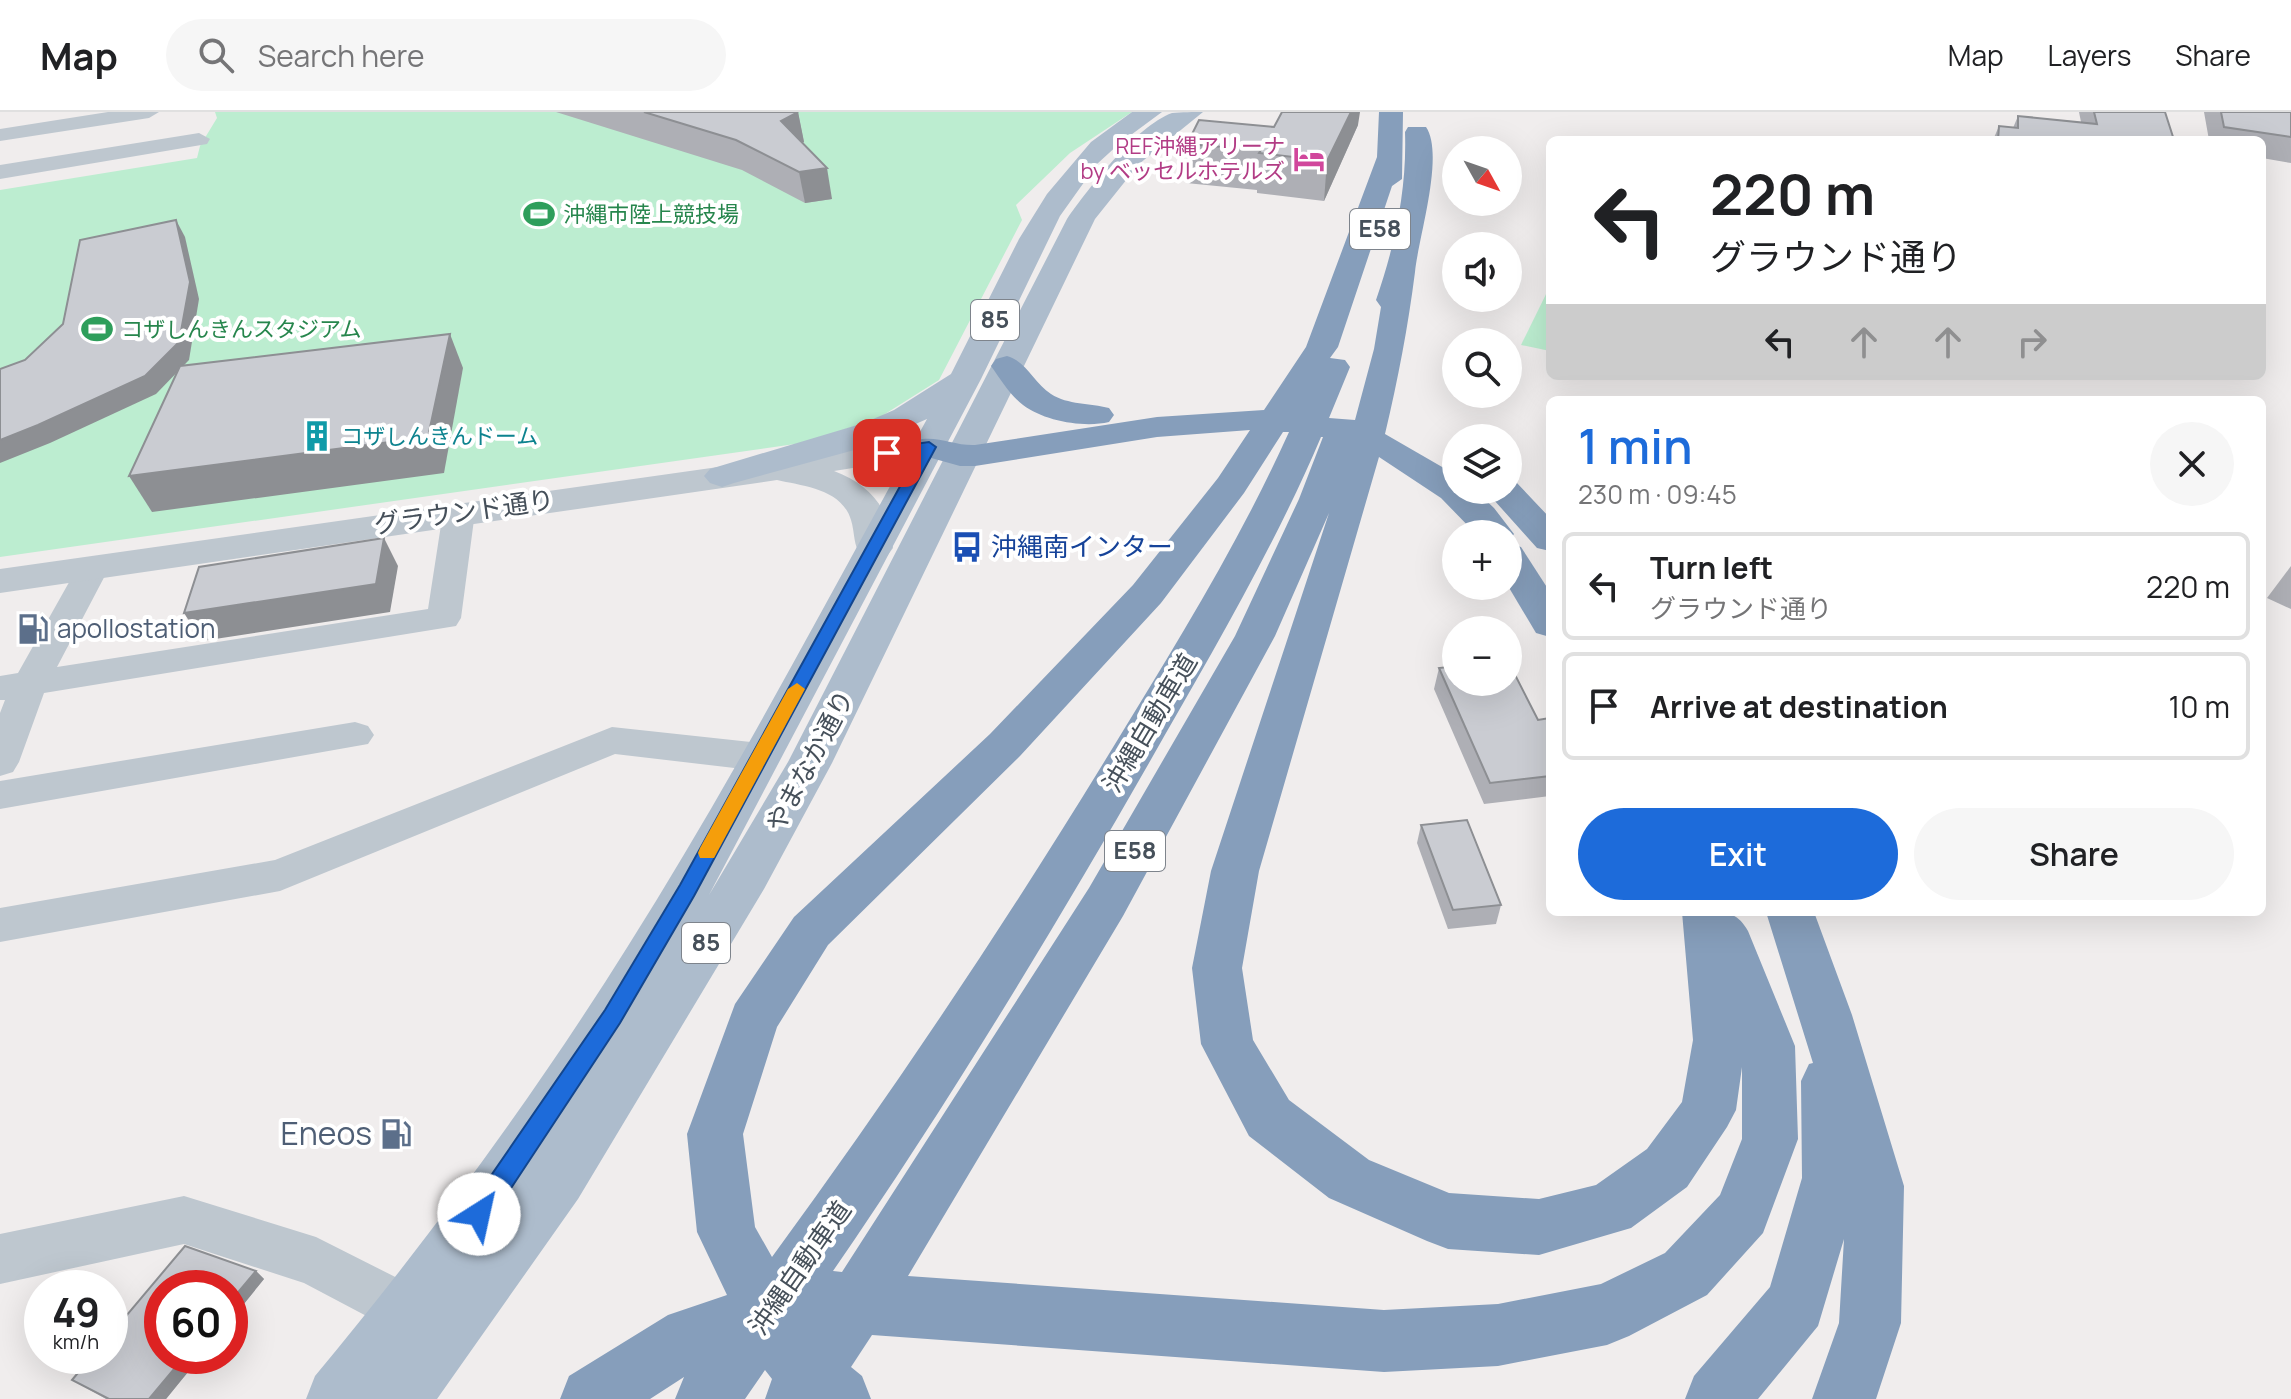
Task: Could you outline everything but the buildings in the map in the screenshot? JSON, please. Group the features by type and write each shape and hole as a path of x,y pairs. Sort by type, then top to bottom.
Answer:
{"highway":[{"name":"沖縄自動車道","path":"795,1399 930,1190 1106,902 1255,636 1315,499 1345,342 1378,236 1392,150 1391,112"},
{"name":"E58","path":"1315,499 1390,349 1401,273 1416,204 1419,150 1415,112"},
{"path":"839,1399 789,1352 726,1232 715,1134 753,1020 811,931 1015,735 1147,594 1231,485 1322,347 1392,150"},
{"path":"1007,366 1025,393 1041,404 1097,415"},
{"path":"955,445 1097,415 1242,397 1317,401 1391,421 1442,448"},
{"path":"955,445 1237,419 1301,422 1357,435 1408,457 1450,487 1482,520"},
{"path":"1315,499 1217,968 1227,1044 1269,1118 1349,1179 1448,1221 1539,1227 1610,1209 1667,1168 1708,1110 1719,1040 1706,916"},
{"name":"沖縄自動車道","path":"707,1399 877,1159 1047,897 1210,621 1315,499"},
{"path":"1516,504 1546,536"},
{"path":"1522,578 1546,617"},
{"path":"592,1399 690,1337 811,1300 1384,1341 1498,1335 1607,1314 1686,1274 1742,1213 1770,1139 1768,1046 1718,916"},
{"path":"1791,916 1826,1015 1875,1186 1870,1323 1844,1399"},
{"path":"1717,1399 1796,1304 1831,1178 1826,1015"}],"main road":[{"name":"やまなか通り","path":"397,1399 448,1334 558,1180 747,876 810,763 955,445 967,377 1046,215 1086,162 1136,119 1150,112"},
{"name":"やまなか通り","path":"338,1399 410,1313 514,1165 612,1016 687,890 874,548 955,445 1007,366 1081,219 1100,192 1149,138 1191,112"},
{"path":"722,476 881,431 936,400 967,377"}],"street":[{"path":"0,135 149,112"},
{"path":"0,172 199,139"},
{"name":"グラウンド通り","path":"0,581 459,512 955,445"},
{"path":"769,469 814,475 853,493 875,527 874,548"},
{"path":"15,685 444,618 459,512"},
{"path":"0,762 15,685 93,568"},
{"path":"0,795 355,735"},
{"path":"0,925 280,875 612,740 760,757"},
{"path":"0,1259 184,1220 316,1262 410,1313"}],"green space":[{"path":"215,112 1132,112 1070,153 1016,205 1022,220 939,380 877,419 802,443 0,557 0,190 197,158 200,146 217,118"},
{"path":"1546,294 1546,350 1522,343"}],"slow traffic":[{"path":"707,853 797,689"}],"place":[{"name":"REF沖縄アリーナ by ベッセルホテルズ","path":"1309,159"},
{"name":"沖縄市陸上競技場","path":"539,214"},
{"name":"コザしんきんスタジアム","path":"97,329"},
{"name":"コザしんきんドーム","path":"317,436"},
{"name":"沖縄南インター","path":"967,547"},
{"name":"apollostation","path":"33,629"},
{"name":"Eneos","path":"396,1134"}],"route":[{"path":"479,1214 612,1016 687,890 929,447 887,453"}]}
